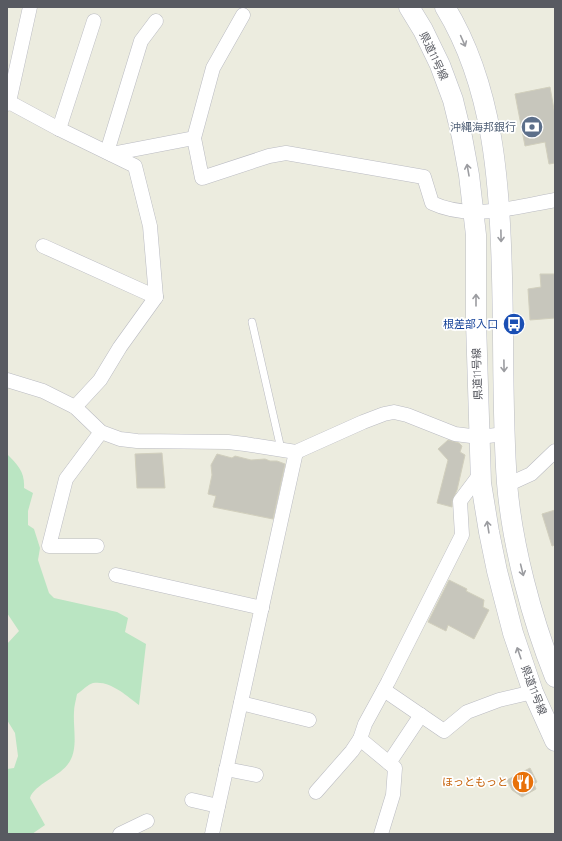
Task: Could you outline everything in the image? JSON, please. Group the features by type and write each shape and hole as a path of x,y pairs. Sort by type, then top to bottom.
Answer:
{"main road":[{"name":"県道11号線","path":"409,7 440,65 453,100 467,160 474,212 476,246 476,322 481,473 489,532 497,571 513,633 533,692 555,741"},
{"path":"444,7 464,45 479,84 493,150 500,210 507,485 518,553 528,593 548,660 555,677"}],"street":[{"path":"30,7 8,103 135,166 150,226 156,297 120,347 100,380 75,407"},
{"path":"243,16 213,68 194,138 202,178 269,156 286,154 424,177 432,203 442,208 474,212 500,210 555,200"},
{"path":"59,129 94,21"},
{"path":"109,153 141,41 156,21"},
{"path":"109,153 194,138"},
{"path":"43,246 156,297"},
{"path":"7,380 43,392 75,407 101,432 120,439 136,441 228,442 296,452 384,414 394,412 407,415 454,434 479,437 505,434"},
{"path":"97,546 48,546 66,479 101,432"},
{"path":"507,485 531,474 555,451"},
{"path":"212,834 296,452"},
{"path":"316,792 352,752 360,739 365,724 384,690 462,534 460,501 481,473"},
{"path":"116,575 262,608"},
{"path":"384,690 444,731 467,712 499,700 533,692"},
{"path":"241,703 310,720"},
{"path":"389,763 421,715"},
{"path":"360,739 395,768 392,795 381,834"},
{"path":"226,769 256,775"},
{"path":"192,800 218,806"},
{"path":"120,834 147,821"}],"lane":[{"path":"252,322 281,449"}],"green space":[{"path":"7,454 22,473 24,488 33,493 28,511 28,525 34,529 40,548 38,560 49,593 54,598 117,612 128,618 125,632 146,644 139,705 124,693 106,684 93,683 77,694 74,710 74,750 66,767 32,793 30,798 45,825 32,834 7,834 7,769 14,768 18,756 15,733 7,720 7,644 19,631 7,613"}],"building":[{"path":"550,87 555,115 555,163 549,164 545,142 525,146 515,94"},
{"path":"540,274 555,274 555,318 530,320 528,289 541,287"},
{"path":"448,440 459,443 462,446 460,452 465,455 457,490 452,501 452,507 437,503 448,460 438,449"},
{"path":"162,453 165,488 137,488 135,454"},
{"path":"217,454 232,458 235,456 251,460 265,459 285,464 273,519 213,507 216,496 208,494 212,475 211,465"},
{"path":"555,510 555,545 552,546 542,514"},
{"path":"449,580 484,600 483,607 489,610 474,639 448,625 446,631 428,622"},
{"path":"530,768 537,782 534,784 536,789 522,797 512,790 507,780"}],"place":[{"name":"沖縄海邦銀行","path":"532,127"},
{"name":"根差部入口","path":"514,324"},
{"name":"ほっともっと","path":"523,782"}]}
